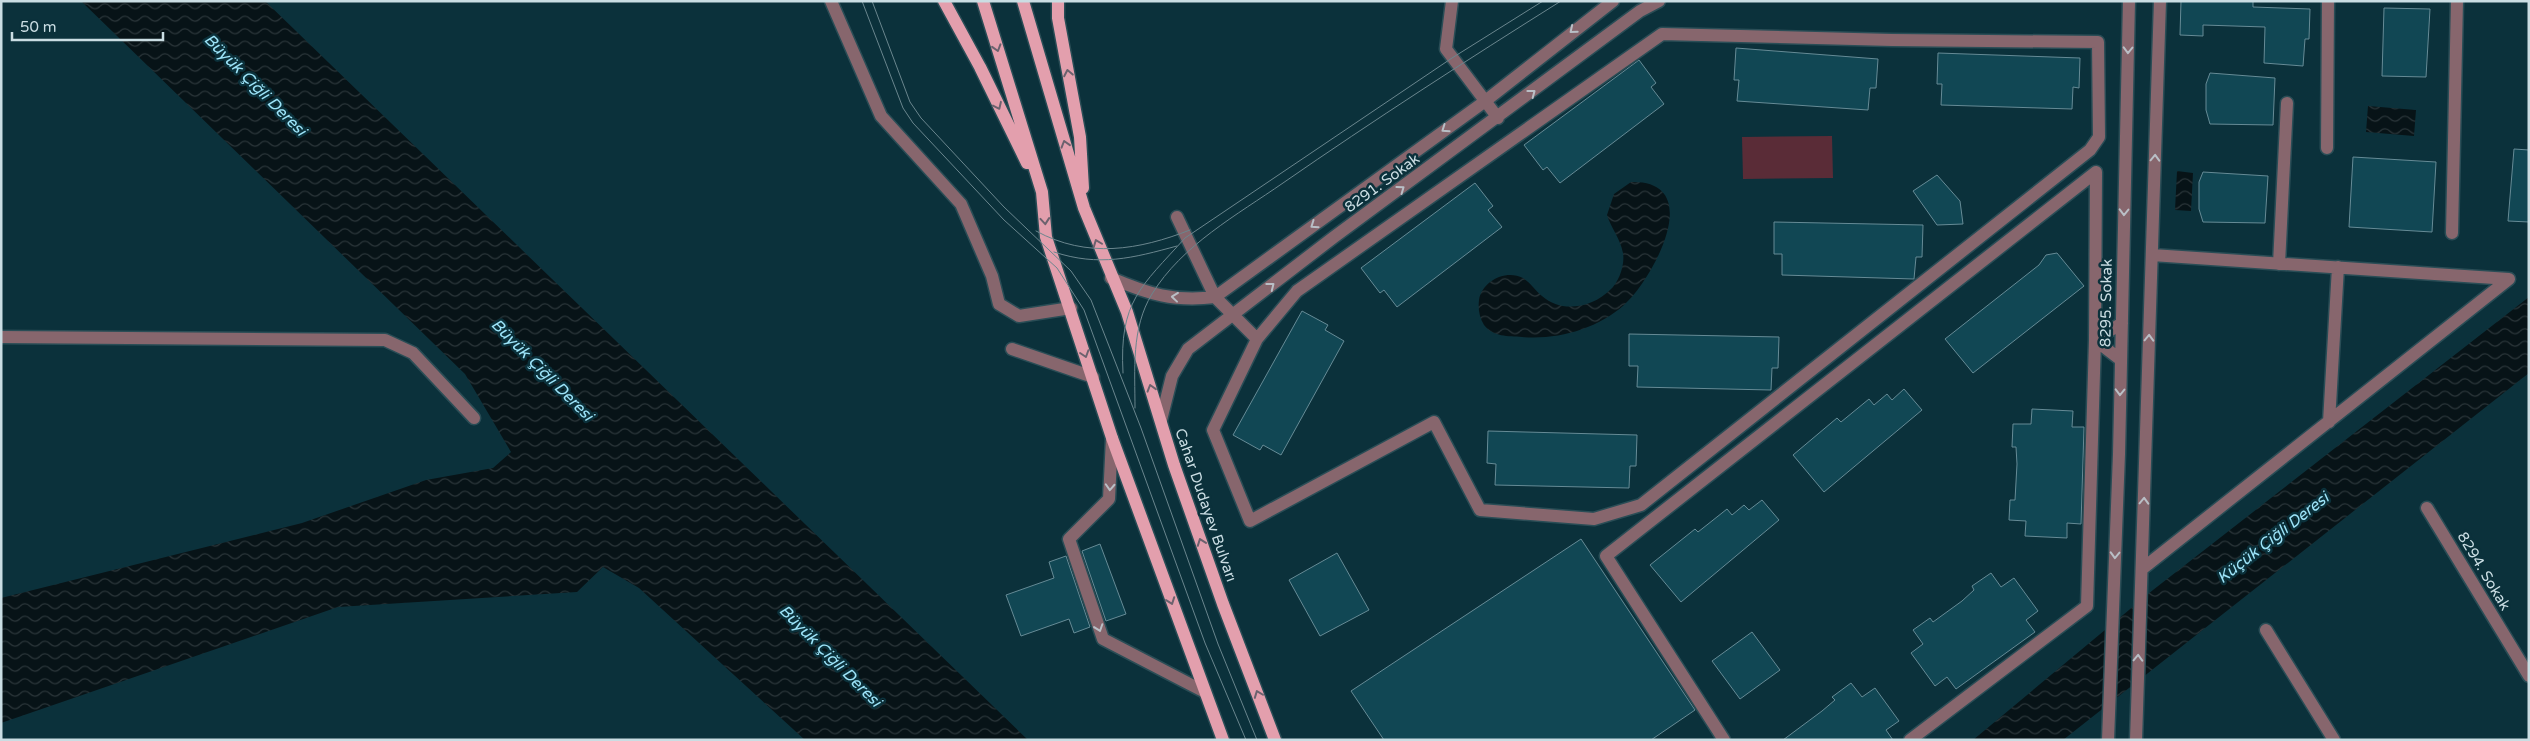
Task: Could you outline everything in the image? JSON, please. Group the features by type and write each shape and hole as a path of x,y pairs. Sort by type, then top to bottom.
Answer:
{"main road":[{"path":"944,1 1042,192"},
{"path":"983,1 1042,192 1046,237 1071,308 1112,438 1223,740"},
{"path":"1023,1 1084,208"},
{"path":"1058,1 1058,18 1080,137 1084,208"},
{"name":"Cahar Dudayev Bulvarı","path":"1084,208 1111,278 1127,312 1174,465 1223,604 1275,740"}],"street":[{"path":"831,1 881,116 961,204 992,276 999,304 1019,316 1071,308"},
{"path":"1452,1 1446,49 1484,102 1498,118"},
{"name":"8291. Sokak","path":"1215,297 1484,102 1613,1"},
{"name":"8291. Sokak","path":"1161,420 1172,376 1188,349 1334,238 1640,12 1658,1"},
{"name":"8295. Sokak","path":"2108,740 2121,360 2129,1"},
{"path":"2136,740 2160,1"},
{"path":"2326,148 2328,1"},
{"path":"2452,233 2457,1"},
{"path":"1662,34 1892,40 2098,42 2099,136 2090,150 1641,505 1594,519 1480,510 1434,422 1250,521 1213,430 1257,339 1298,291 1662,34"},
{"path":"2279,264 2287,103"},
{"path":"1724,740 1606,556 2096,172 2095,340 2087,606 1910,740"},
{"path":"1177,217 1215,297 1257,339"},
{"path":"2142,569 2509,279 2152,255"},
{"path":"2328,422 2338,268"},
{"path":"1111,278 1151,295 1195,300 1215,297"},
{"path":"2095,340 2122,323"},
{"path":"1,337 385,340 413,353 474,418"},
{"path":"2095,340 2121,360"},
{"path":"1012,349 1093,377"},
{"path":"1112,438 1110,499 1069,539 1103,639 1205,692"},
{"name":"8294. Sokak","path":"2427,508 2529,676"},
{"path":"2266,630 2334,740"}],"shaded area":[{"path":"1832,136 1833,178 1743,179 1742,137"}],"water":[{"name":"Büyük Çiğli Deresi","path":"81,1 265,1 1028,740 805,740 639,588 603,567 577,592 338,607 1,723 1,598 302,523 426,480 493,468 511,452 465,374"},
{"path":"2368,106 2416,110 2414,136 2366,132"},
{"path":"2177,171 2193,173 2191,211 2175,210"},
{"path":"1631,182 1654,186 1666,197 1670,213 1667,233 1659,254 1648,275 1624,305 1602,321 1563,335 1549,337 1501,335 1492,332 1484,325 1479,309 1481,293 1490,282 1502,276 1509,275 1523,278 1550,302 1559,305 1577,306 1586,304 1595,301 1610,290 1619,278 1623,253 1607,215 1614,194"},
{"name":"Küçük Çiğli Deresi","path":"2529,297 2529,373 2063,740 1973,740 2153,590"}],"building":[{"path":"2181,1 2253,1 2253,7 2310,9 2309,39 2305,39 2303,66 2264,63 2265,27 2203,25 2203,36 2180,35"},
{"path":"2384,8 2430,9 2426,77 2382,76"},
{"path":"1736,48 1878,59 1876,88 1870,88 1868,110 1737,101 1739,80 1734,80"},
{"path":"1938,53 2080,58 2079,88 2073,87 2072,109 1941,105 1942,84 1937,84"},
{"path":"1639,60 1656,83 1651,87 1664,104 1560,183 1547,167 1543,170 1524,145"},
{"path":"2210,73 2275,78 2273,125 2210,124 2206,110 2206,84"},
{"path":"2514,149 2529,150 2529,222 2508,221"},
{"path":"2353,157 2436,162 2432,232 2349,227"},
{"path":"2203,172 2268,176 2265,223 2203,222 2199,209 2199,182"},
{"path":"1937,175 1960,201 1963,224 1937,225 1913,191"},
{"path":"1475,183 1493,206 1488,210 1502,227 1397,307 1384,290 1380,293 1361,268"},
{"path":"1774,222 1923,225 1922,257 1916,257 1914,279 1782,275 1782,254 1774,254"},
{"path":"2057,253 2084,286 1973,373 1945,339 2039,265 2046,255"},
{"path":"1302,311 1328,325 1325,330 1344,341 1281,455 1263,445 1260,450 1233,435"},
{"path":"1629,334 1779,337 1778,368 1772,368 1771,390 1637,387 1638,366 1629,366"},
{"path":"1904,389 1922,410 1824,492 1793,455 1837,418 1841,422 1869,399 1874,405 1887,394 1892,400"},
{"path":"2032,409 2073,411 2072,427 2084,427 2081,524 2067,523 2067,538 2025,536 2026,521 2009,520 2010,500 2015,500 2017,464 2016,447 2012,447 2013,424 2031,424"},
{"path":"1488,431 1637,435 1636,466 1630,466 1629,488 1495,485 1496,464 1487,463"},
{"path":"1762,500 1779,520 1681,602 1650,565 1695,529 1698,532 1727,509 1732,515 1744,505 1749,510"},
{"path":"1581,539 1695,710 1651,740 1384,740 1351,691"},
{"path":"1100,544 1126,614 1106,621 1082,551"},
{"path":"1337,553 1369,610 1320,636 1289,580"},
{"path":"1066,556 1090,627 1074,633 1069,619 1021,636 1006,595 1054,578 1049,562"},
{"path":"1991,573 2001,587 2014,578 2038,611 2026,620 2035,632 1956,689 1947,677 1935,686 1911,653 1923,644 1913,630 1930,618 1933,622 1962,601 1974,590 1972,586"},
{"path":"1752,632 1780,670 1740,699 1712,661"},
{"path":"1851,683 1862,697 1875,688 1899,721 1886,730 1893,740 1783,740 1822,711 1835,700 1832,697"}],"tram line":[{"path":"862,1 903,108 913,123 1004,220 1057,268 1084,310 1205,643 1246,740"},
{"path":"872,1 910,102 921,118 1004,207 1071,271 1091,300 1141,428 1218,644 1257,740"},
{"path":"1123,373 1125,328 1129,312 1145,283 1185,238 1452,58 1543,1"},
{"path":"1135,408 1135,364 1140,321 1152,294 1164,276 1179,260 1229,219 1421,90 1561,1"},
{"path":"1036,231 1055,240 1074,245 1113,248 1152,243 1190,230"},
{"path":"1054,252 1070,257 1101,260 1131,257 1177,246"}]}
